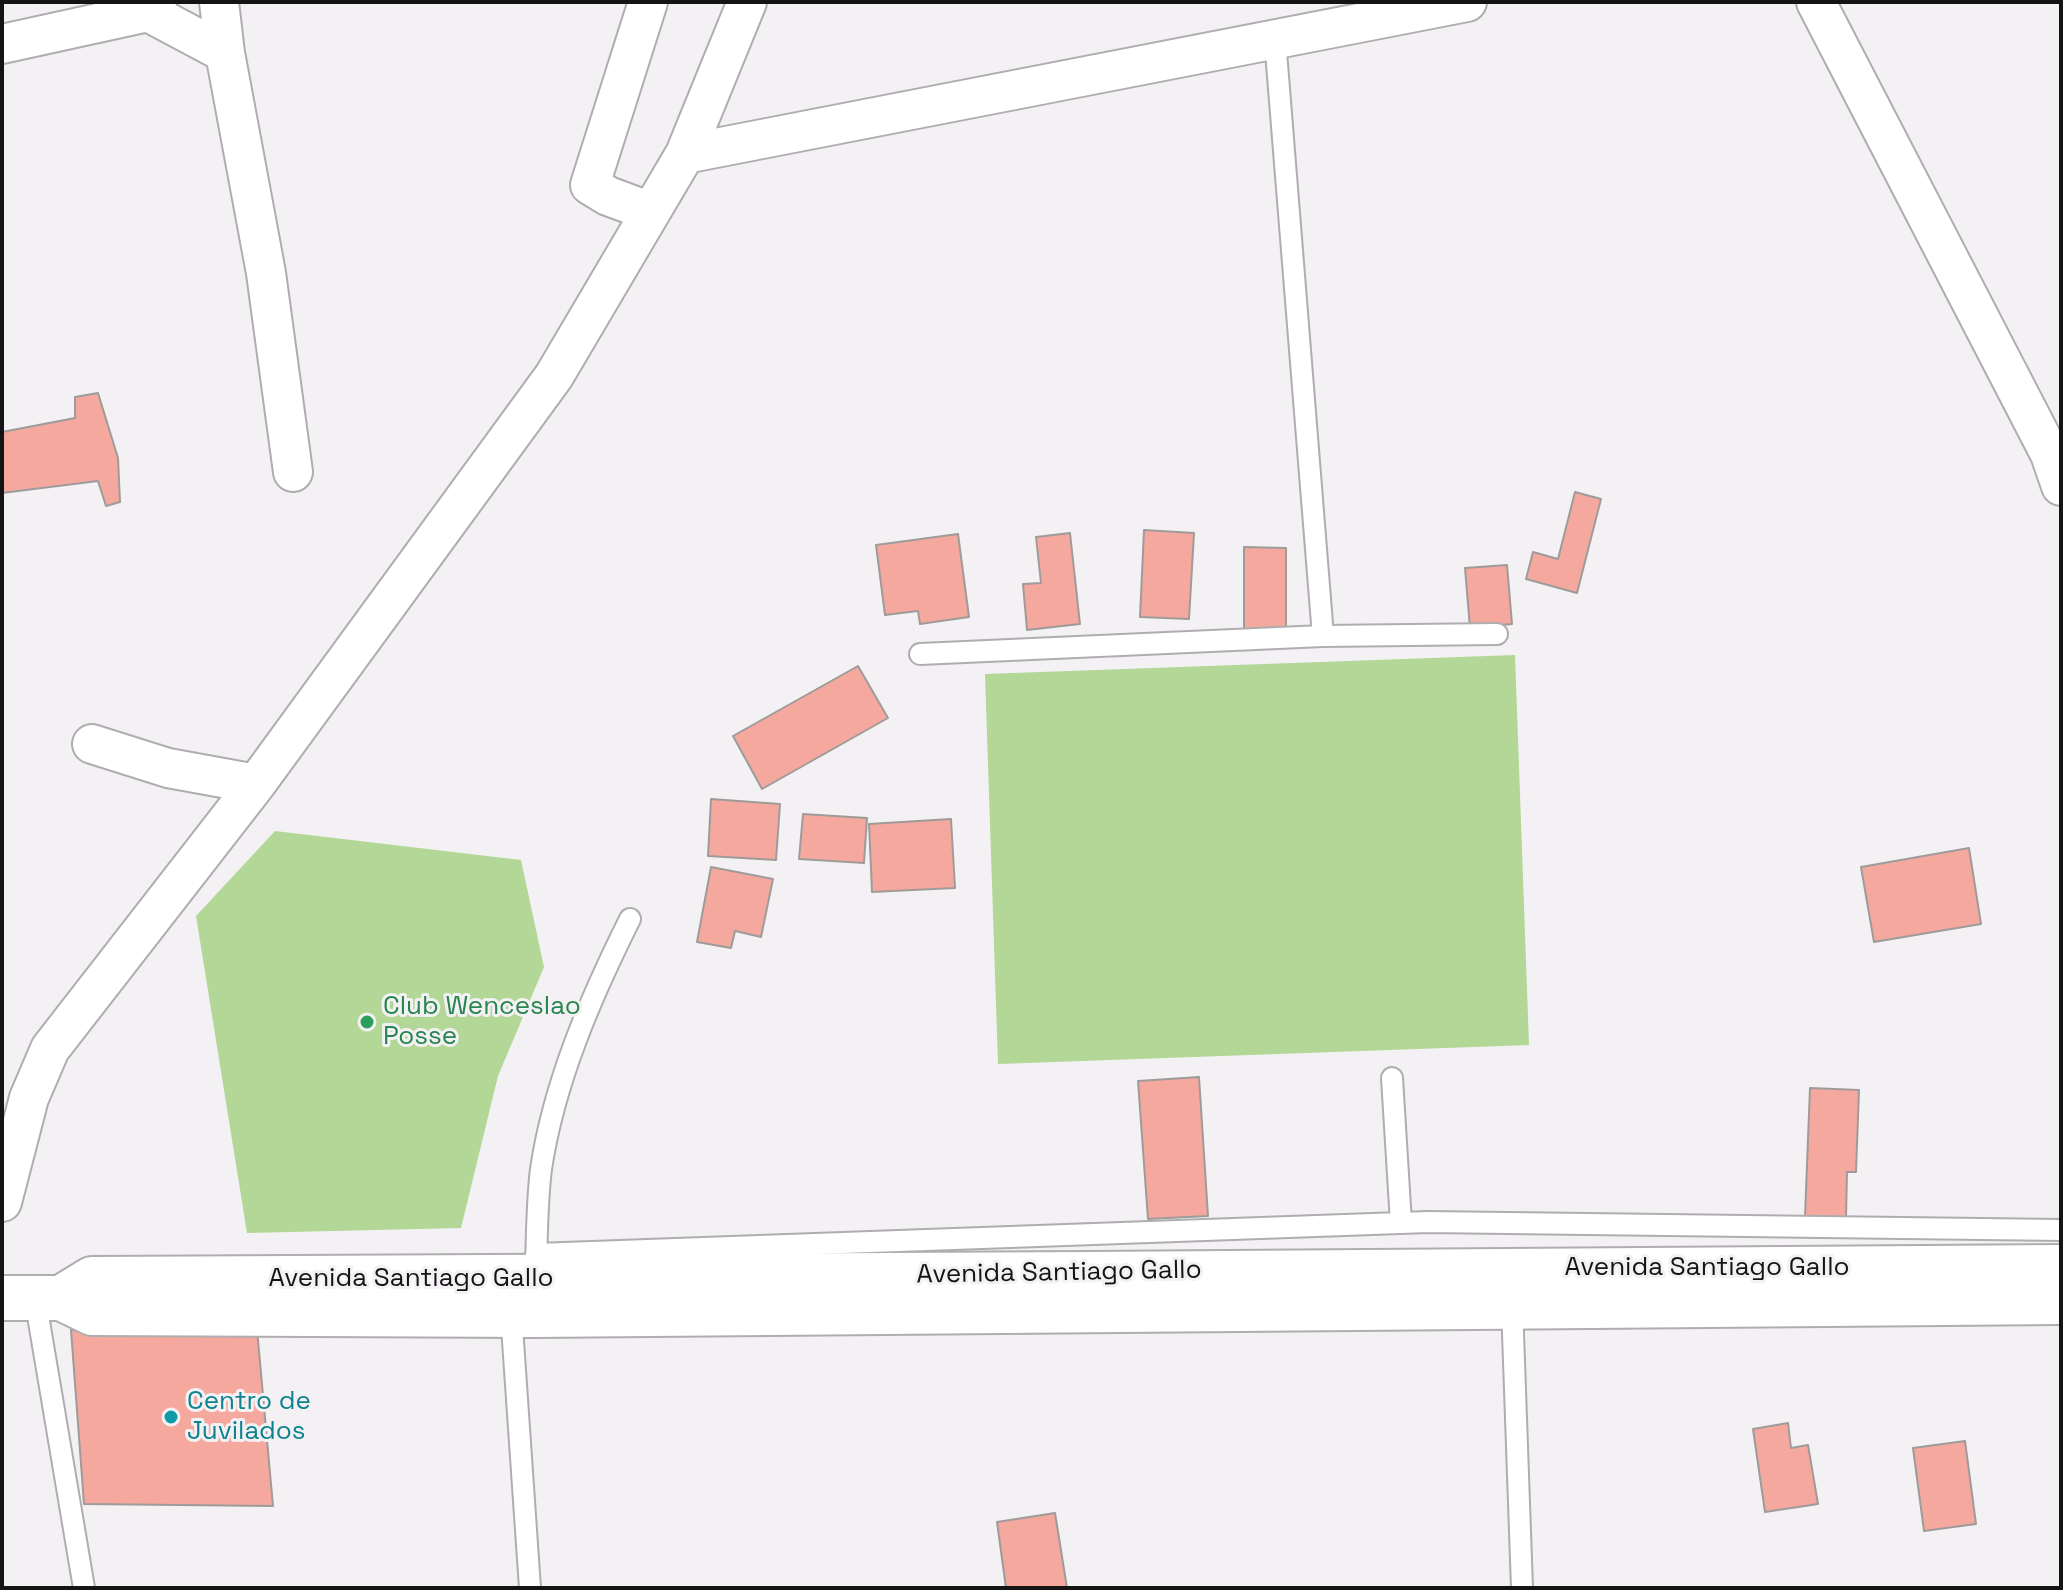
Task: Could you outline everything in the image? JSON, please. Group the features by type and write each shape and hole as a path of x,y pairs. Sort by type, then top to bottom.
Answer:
{"street":[{"path":"219,2 225,53 266,273 293,472"},
{"path":"648,2 590,185 608,196 651,212"},
{"path":"2,1202 29,1098 50,1049 256,784 554,376 685,154 747,2"},
{"path":"685,154 1467,2"},
{"path":"1816,2 2050,454 2061,486"},
{"path":"2,44 153,7 225,53"},
{"path":"92,744 168,768 256,784"},
{"name":"Avenida Santiago Gallo","path":"1511,1288 2061,1267"},
{"name":"Avenida Santiago Gallo","path":"33,1298 92,1313 525,1289 1511,1288 2061,1302"}],"lane":[{"path":"1275,39 1323,636"},
{"path":"920,654 1323,636 1497,634"},
{"path":"530,1588 525,1289 541,1169 559,1090 606,965 630,919"},
{"path":"1392,1078 1401,1223"},
{"path":"525,1289 1401,1223 2061,1230"},
{"path":"1511,1288 1522,1588"},
{"path":"33,1298 84,1588"}],"green space":[{"path":"1515,655 1529,1045 998,1064 985,674"},
{"name":"Club Wenceslao Posse","path":"275,831 521,860 544,967 498,1076 461,1228 247,1233 196,916"}],"building":[{"path":"98,393 118,458 120,502 106,506 98,481 2,493 2,432 75,418 75,397"},
{"path":"1575,492 1601,499 1577,593 1526,579 1533,552 1558,559"},
{"path":"1144,530 1194,533 1189,619 1140,617"},
{"path":"1070,533 1080,624 1027,630 1023,584 1041,583 1036,537"},
{"path":"958,534 969,617 920,624 918,611 885,615 876,545"},
{"path":"1244,547 1286,548 1286,631 1244,630"},
{"path":"1507,565 1512,624 1470,628 1465,568"},
{"path":"858,666 888,718 762,789 733,736"},
{"path":"711,799 780,804 776,860 708,856"},
{"path":"803,814 867,818 864,863 799,859"},
{"path":"951,819 955,888 872,892 869,824"},
{"path":"1969,848 1981,924 1874,942 1861,867"},
{"path":"711,867 773,879 761,937 735,931 731,948 697,942"},
{"path":"1199,1077 1208,1216 1148,1219 1138,1081"},
{"path":"1810,1088 1859,1090 1856,1172 1847,1172 1846,1218 1805,1216"},
{"name":"Centro de Juvilados","path":"257,1329 273,1506 84,1504 71,1330"},
{"path":"1788,1423 1791,1448 1808,1445 1818,1504 1765,1512 1753,1429"},
{"path":"1965,1441 1976,1524 1924,1531 1913,1448"},
{"path":"1055,1513 1067,1588 1006,1588 997,1522"}],"place":[{"name":"Club Wenceslao Posse","path":"367,1022"},
{"name":"Centro de Juvilados","path":"171,1417"}]}
